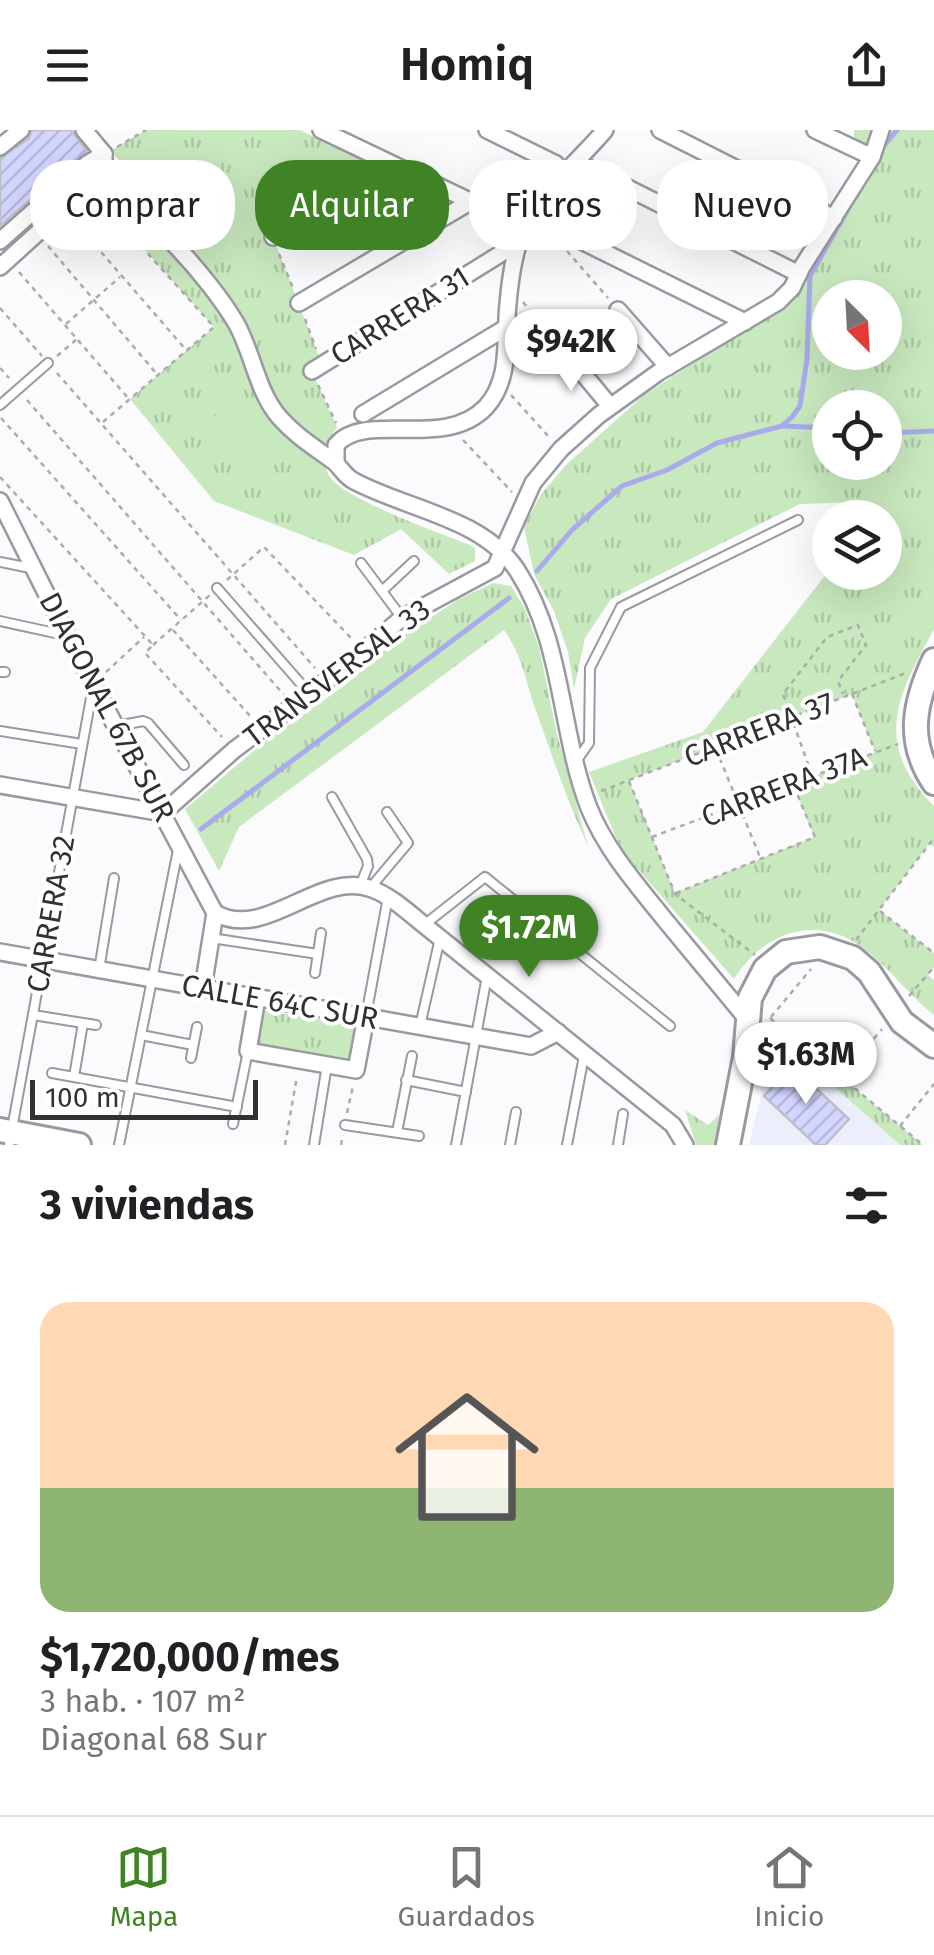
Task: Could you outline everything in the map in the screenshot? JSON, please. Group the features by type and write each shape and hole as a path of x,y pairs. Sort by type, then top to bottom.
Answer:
{"street":[{"path":"1,144 21,130"},
{"path":"84,130 104,154 104,160"},
{"path":"321,130 385,160"},
{"name":"CARRERA 31","path":"581,160 606,130"},
{"path":"660,130 834,218"},
{"path":"817,130 872,158"},
{"path":"504,553 522,503 560,449 610,406 778,302 792,288 872,158 880,130"},
{"path":"494,131 548,160"},
{"path":"0,241 87,164 104,154"},
{"path":"637,194 798,274"},
{"path":"298,303 469,203"},
{"path":"4,263 30,240"},
{"path":"177,250 234,320 276,414 312,448 336,463 345,476 472,531 504,553 528,587 551,643 574,762 599,831 614,855 755,1013"},
{"name":"CARRERA 31","path":"312,370 491,250"},
{"path":"336,463 336,445 342,438 374,431 451,428 484,408 500,383 506,361 510,285 519,250"},
{"path":"576,250 745,322"},
{"path":"618,310 668,367"},
{"path":"362,414 507,327"},
{"path":"566,353 610,406"},
{"name":"DIAGONAL 67B SUR","path":"0,500 214,913"},
{"name":"TRANSVERSAL 33","path":"162,813 261,728 402,618 488,572 504,553"},
{"path":"934,661 916,706 915,738 920,758 934,783"},
{"path":"0,785 162,813"},
{"path":"203,988 214,913 231,920 252,919 321,894 365,887 388,897 558,1032 673,1126 685,1145"},
{"path":"728,1145 759,978 786,952 831,950 869,972 902,1022 934,1046"},
{"name":"CALLE 64C SUR","path":"0,952 531,1046 558,1032"},
{"path":"257,998 248,1051 356,1070 366,1017"},
{"path":"7,1136 79,1145"}],"lane":[{"path":"0,405 48,363"},
{"path":"574,762 589,743 590,668 621,607 798,520"},
{"path":"382,592 414,561"},
{"path":"0,562 34,569"},
{"path":"362,564 402,618"},
{"path":"217,588 309,694"},
{"path":"0,621 67,635"},
{"name":"CARRERA 32","path":"7,1136 93,683"},
{"path":"117,726 148,723 184,766"},
{"path":"0,730 82,744"},
{"path":"332,797 368,859 365,887"},
{"path":"365,887 407,848 408,843 388,812"},
{"path":"119,1145 179,846"},
{"path":"424,925 484,876 670,1026"},
{"path":"100,970 114,878"},
{"path":"366,1017 388,897"},
{"path":"315,973 322,933"},
{"path":"211,938 318,954"},
{"path":"420,1027 440,938"},
{"path":"456,1145 487,976"},
{"path":"33,1015 96,1025"},
{"path":"74,1077 82,1024"},
{"path":"191,1058 197,1027"},
{"path":"141,1036 193,1044"},
{"path":"233,1124 248,1051"},
{"path":"566,1145 585,1054"},
{"path":"397,1132 412,1056"},
{"path":"314,1145 328,1065"},
{"path":"52,1073 238,1107"},
{"path":"406,1080 466,1092"},
{"path":"510,1145 516,1112"},
{"path":"618,1145 623,1114"},
{"path":"345,1125 419,1136"}],"path":[{"path":"104,154 146,130"},
{"path":"51,250 158,375"},
{"path":"99,250 186,351"},
{"path":"101,424 214,327 145,250"},
{"path":"566,250 618,310"},
{"path":"4,263 130,400"},
{"path":"65,325 121,276"},
{"path":"510,285 566,353"},
{"path":"0,308 326,681"},
{"path":"48,363 77,339"},
{"path":"0,368 292,705"},
{"path":"312,370 342,438"},
{"path":"500,383 560,449"},
{"path":"0,417 181,620"},
{"path":"451,428 522,503"},
{"path":"0,477 154,645 145,653 234,750"},
{"path":"264,547 364,651"},
{"path":"812,776 783,694 827,637 858,625 866,645 838,681 844,697"},
{"path":"172,628 261,728"},
{"path":"93,683 146,636"},
{"name":"CARRERA 37","path":"585,796 934,661"},
{"path":"852,694 876,752"},
{"name":"CARRERA 37A","path":"652,837 915,738"},
{"path":"714,747 761,859"},
{"path":"629,780 675,894 768,966"},
{"path":"675,894 815,837 793,784"},
{"path":"924,1145 755,1013 879,910 934,838"},
{"path":"879,910 934,954"},
{"path":"285,1145 300,1060"},
{"path":"341,1145 356,1070"},
{"path":"900,1126 934,1084"}],"shaded area":[{"path":"776,1035 900,1145 749,1145"}],"green space":[{"path":"146,130 300,130 362,160 255,160 255,250 278,250 322,364 312,372 337,427 324,457 330,477 354,495 395,515 470,545 475,548 475,561 449,574 401,529 354,555 214,501 130,399 214,327 145,250 235,250 235,160 119,160 110,151"},
{"path":"854,130 934,130 934,629 902,697 897,740 902,761 914,783 934,806 934,847 929,844 879,910 934,953 934,967 928,975 934,980 934,1015 872,955 835,933 797,931 780,937 747,961 734,979 621,850 589,772 703,732 814,590 902,590 902,500 812,500 812,504 800,504 611,599 585,638 574,689 568,652 554,611 534,574 524,527 541,494 567,464 644,395 767,316 810,250 828,250 828,222 874,151 854,139","holes":["852,694 875,752 793,784 814,837 675,893 629,780"]},
{"path":"232,395 288,441 264,469 209,424"},
{"path":"493,583 511,586 525,609 539,647 557,734 588,846 560,778 520,659 504,630 239,827 219,871 185,809 397,640 459,599"},
{"path":"261,1010 356,1025 350,1061 255,1046"},
{"path":"779,1026 923,1145 900,1145 776,1035"},
{"path":"685,1110 708,1125 719,1115 714,1145 696,1145"}],"building":[{"path":"32,130 71,130 87,151 77,160 30,160 30,200 0,226 0,158 28,139"},
{"path":"792,1066 849,1119 825,1145 816,1145 764,1096"}],"waterway":[{"path":"883,147 897,130"},
{"path":"537,571 572,530 622,486 667,470 717,443 782,426 792,417 800,406 807,359 810,276 848,209"},
{"path":"783,426 812,427"},
{"path":"902,432 934,431"},
{"path":"201,829 509,598"}]}
